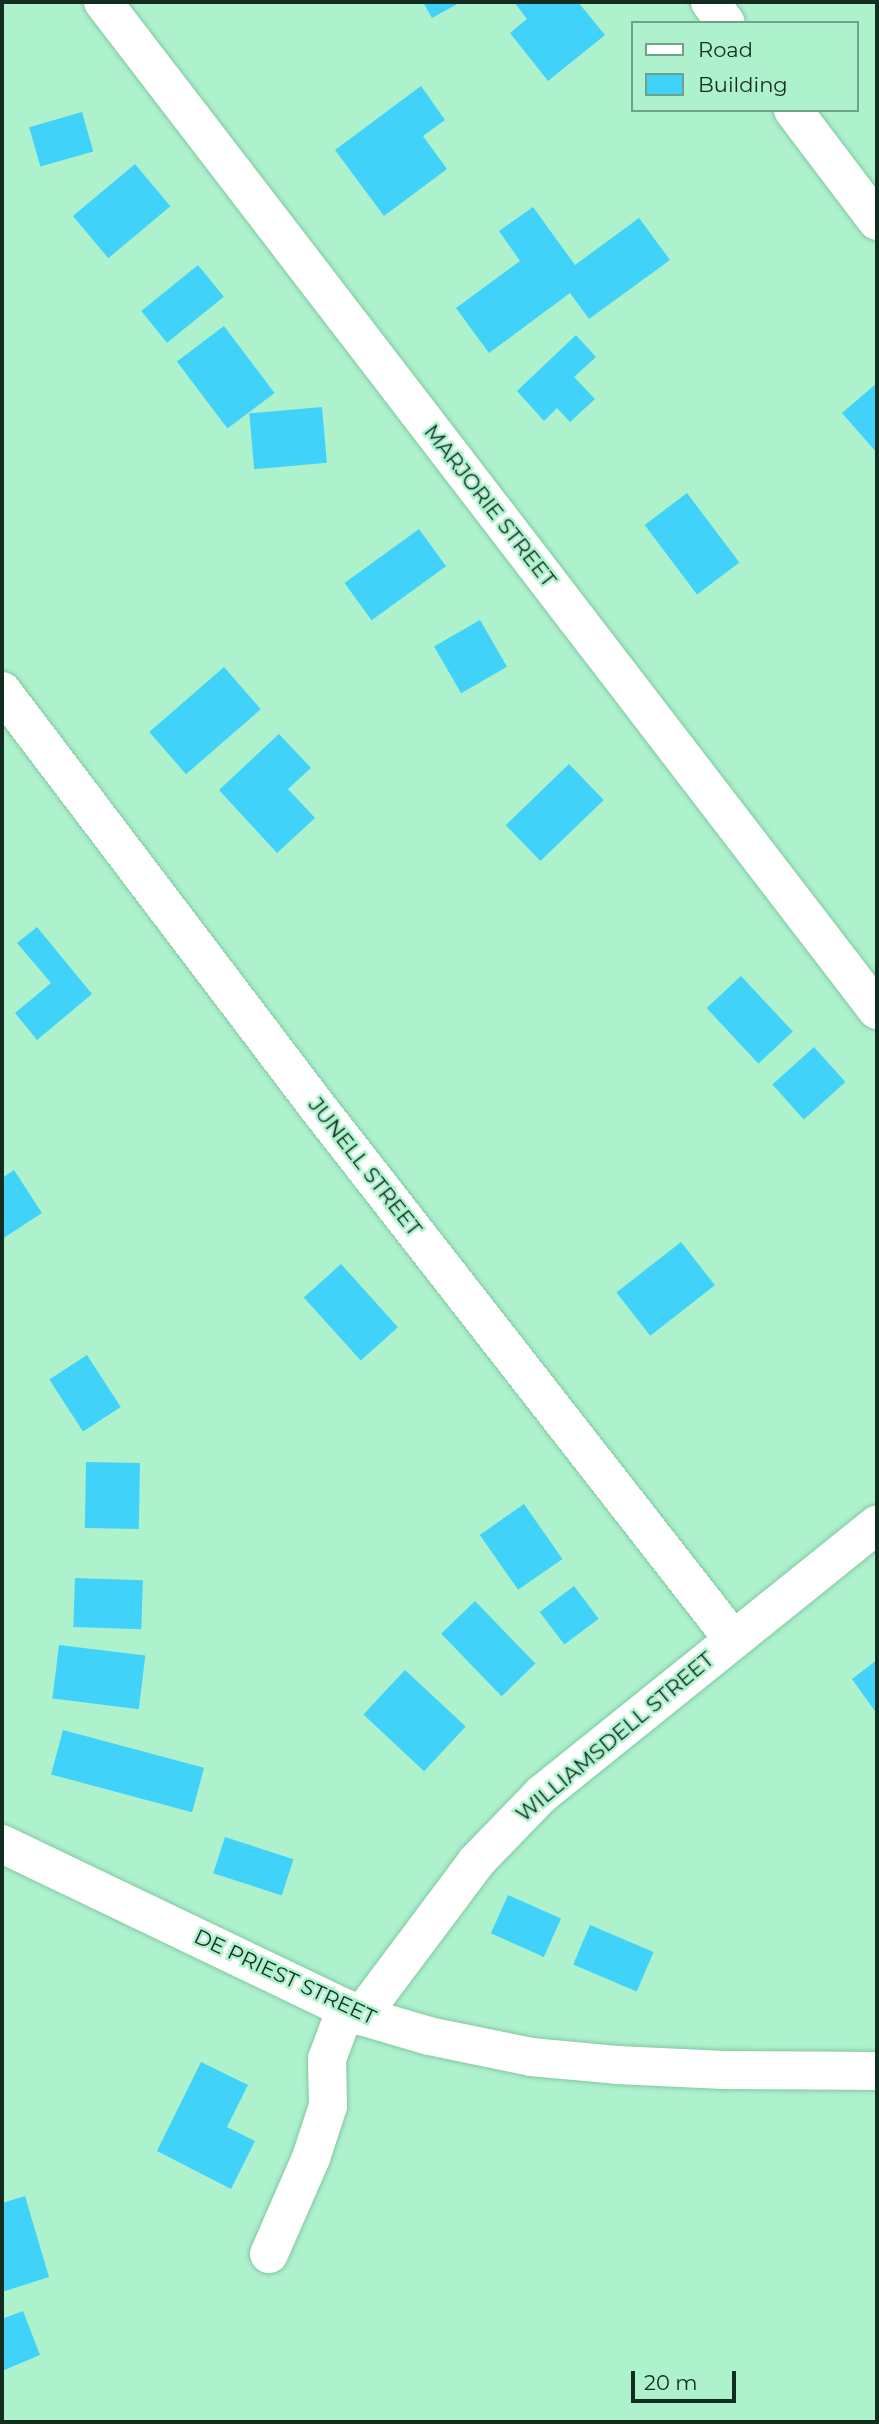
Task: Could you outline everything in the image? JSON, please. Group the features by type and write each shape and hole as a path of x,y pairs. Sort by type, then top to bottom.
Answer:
{"street":[{"name":"MARJORIE STREET","path":"103,2 877,1010"},
{"path":"710,2 724,21"},
{"path":"795,112 877,220"},
{"name":"JUNELL STREET","path":"2,691 316,1105 732,1638"},
{"name":"WILLIAMSDELL STREET","path":"270,2253 311,2158 328,2106 327,2059 354,2012 476,1862 542,1794 732,1638 877,1525"},
{"name":"DE PRIEST STREET","path":"2,1844 354,2012 429,2036 531,2057 724,2070 877,2071"}],"building":[{"path":"423,2 461,2 432,18"},
{"path":"514,2 578,2 605,35 548,81 510,33 527,19"},
{"path":"421,86 445,120 423,136 447,169 384,216 335,150"},
{"path":"82,112 93,151 40,167 29,127"},
{"path":"135,164 170,206 108,258 73,216"},
{"path":"533,207 575,265 639,218 670,260 589,319 570,293 489,353 456,308 520,261 499,231"},
{"path":"198,265 224,297 167,343 141,311"},
{"path":"224,326 275,393 227,429 177,362"},
{"path":"576,335 596,357 574,377 595,399 570,422 557,408 544,421 517,391"},
{"path":"877,383 877,453 842,413"},
{"path":"322,407 327,463 254,469 249,413"},
{"path":"687,493 739,562 697,594 645,525"},
{"path":"419,529 446,566 372,620 345,583"},
{"path":"480,620 507,667 461,693 434,646"},
{"path":"224,667 261,709 186,774 149,732"},
{"path":"279,734 311,768 288,789 315,818 277,853 219,790"},
{"path":"569,764 604,800 540,861 506,825"},
{"path":"37,927 92,994 37,1040 15,1013 51,983 17,943"},
{"path":"741,976 793,1032 758,1064 707,1008"},
{"path":"814,1047 845,1082 804,1119 772,1084"},
{"path":"14,1170 42,1213 2,1239 2,1178"},
{"path":"681,1242 715,1285 650,1336 616,1292"},
{"path":"341,1264 398,1327 361,1361 304,1297"},
{"path":"87,1355 121,1407 83,1432 49,1380"},
{"path":"86,1462 140,1463 139,1529 85,1528"},
{"path":"524,1504 562,1559 518,1590 480,1535"},
{"path":"75,1578 143,1580 141,1629 73,1627"},
{"path":"574,1586 599,1619 564,1645 540,1612"},
{"path":"475,1601 535,1664 502,1696 441,1634"},
{"path":"59,1645 145,1656 139,1709 52,1699"},
{"path":"877,1660 877,1714 852,1679"},
{"path":"405,1670 466,1727 424,1771 363,1715"},
{"path":"63,1730 204,1768 192,1812 51,1774"},
{"path":"225,1837 293,1859 282,1895 213,1873"},
{"path":"508,1895 561,1919 544,1957 491,1933"},
{"path":"590,1925 654,1952 637,1992 573,1965"},
{"path":"201,2062 248,2085 227,2127 255,2141 231,2189 157,2151"},
{"path":"25,2196 49,2277 2,2292 2,2203"},
{"path":"23,2311 40,2355 2,2371 2,2319"}]}
